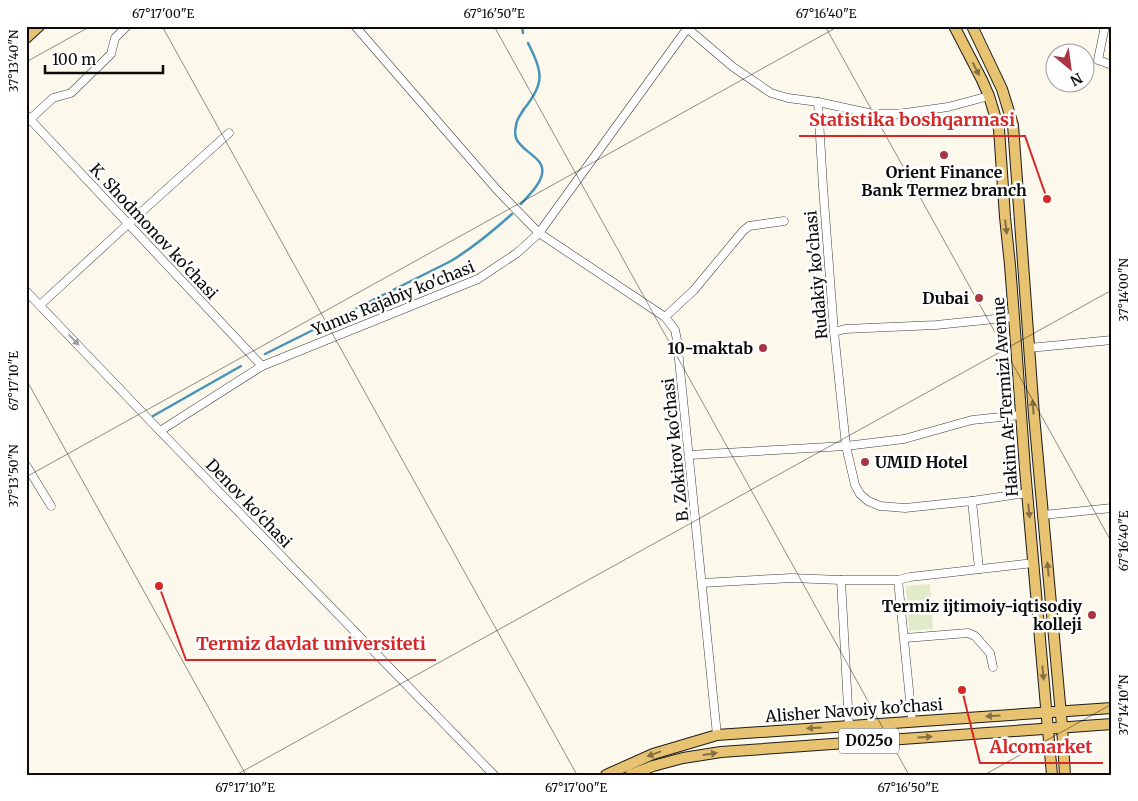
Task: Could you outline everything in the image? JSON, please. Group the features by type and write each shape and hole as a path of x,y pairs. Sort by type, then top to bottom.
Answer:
{"main road":[{"path":"26,38 39,26"},
{"name":"Hakim At-Termizi Avenue","path":"954,26 989,96 999,129 1027,492 1052,775"},
{"name":"Hakim At-Termizi Avenue","path":"972,26 1002,89 1012,125 1028,348 1065,775"},
{"name":"Alisher Navoiy ko’chasi","path":"606,775 653,754 717,735 912,720 1112,708"},
{"name":"Alisher Navoiy ko’chasi","path":"630,775 653,766 683,758 721,752 1062,726 1112,724"}],"street":[{"path":"27,119 53,98 70,93 112,54 115,38 127,26"},
{"name":"B. Zokirov ko'chasi","path":"355,26 498,191 539,232 665,317 675,330 717,735"},
{"path":"1105,26 1098,60 1112,65"},
{"path":"688,27 733,67 771,94 788,98 818,102 873,114 898,114 948,107 989,96"},
{"name":"Yunus Rajabiy ko'chasi","path":"160,431 262,366 478,279 517,253 539,232 688,27"},
{"name":"Rudakiy ko'chasi","path":"818,102 834,332 846,446 860,494 868,501 880,506 905,508 972,501 1027,492"},
{"name":"K. Shodmonov ko'chasi","path":"27,119 262,366"},
{"path":"40,305 229,133"},
{"path":"665,317 694,290 749,226 784,221"},
{"name":"Denov ko'chasi","path":"26,290 494,775"},
{"path":"834,332 845,329 936,325 1014,317"},
{"path":"1028,348 1112,340"},
{"path":"689,455 846,446 904,439 972,420 1021,416"},
{"path":"26,465 51,506"},
{"path":"972,501 979,569"},
{"path":"1043,515 1112,508"},
{"path":"702,583 790,578 898,580 1033,563"},
{"path":"841,580 849,726"},
{"path":"898,580 912,720"},
{"path":"904,638 968,633 975,636 990,653 993,667"}],"green space":[{"path":"930,584 933,629 909,631 906,586"}],"waterway":[{"path":"522,26 523,33"},
{"path":"521,204 536,187 542,173 542,166 539,161 519,143 515,135 518,119 536,92 540,78 537,62 528,43"},
{"path":"265,354 451,261 483,239 512,214"},
{"path":"153,416 241,366"}],"place":[{"name":"Orient Finance Bank Termez branch","path":"944,155"},
{"name":"Statistika boshqarmasi","path":"1047,199"},
{"name":"Dubai","path":"979,298"},
{"name":"10-maktab","path":"763,348"},
{"name":"UMID Hotel","path":"865,462"},
{"name":"Termiz davlat universiteti","path":"159,586"},
{"name":"Termiz ijtimoiy-iqtisodiy kolleji","path":"1092,615"},
{"name":"Alcomarket","path":"962,690"}]}
